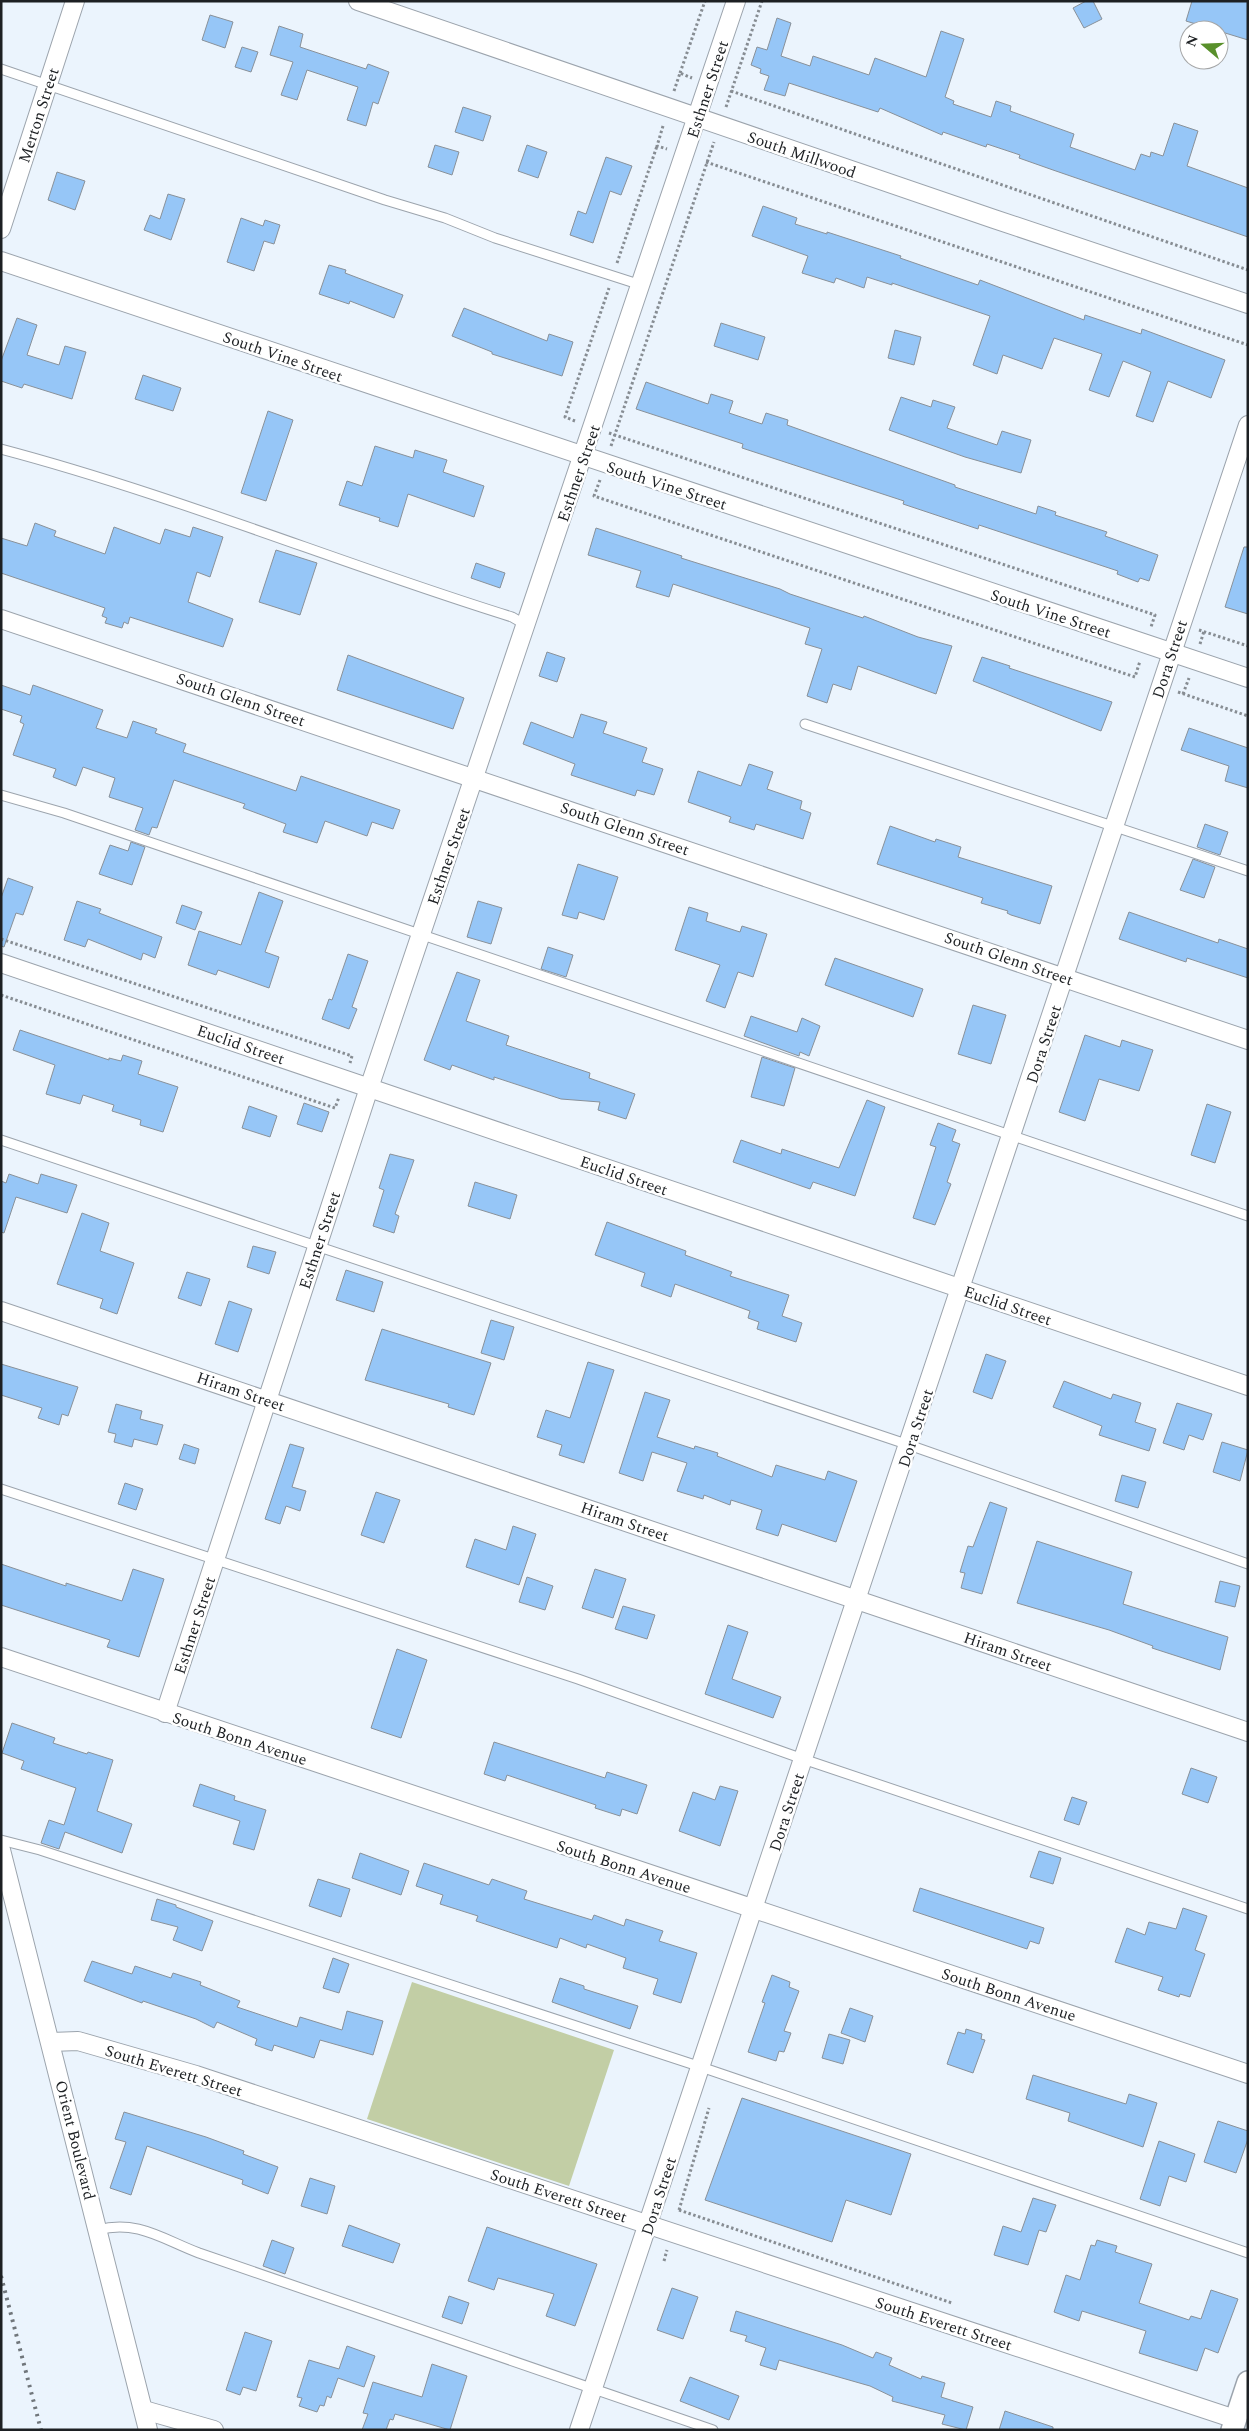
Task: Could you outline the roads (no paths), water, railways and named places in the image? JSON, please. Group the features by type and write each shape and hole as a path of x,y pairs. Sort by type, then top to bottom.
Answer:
{"street":[{"name":"Merton Street","path":"1,228 75,1"},
{"name":"South Millwood","path":"358,1 697,118 1248,304"},
{"name":"Esthner Street","path":"165,1713 369,1088 736,1"},
{"name":"South Vine Street","path":"1,261 1248,678"},
{"name":"Dora Street","path":"579,2430 858,1599 1171,652 1248,425"},
{"name":"South Glenn Street","path":"1,619 474,777 1248,1040"},
{"name":"Euclid Street","path":"1,963 1248,1386"},
{"name":"Hiram Street","path":"1,1311 1248,1732"},
{"name":"South Bonn Avenue","path":"1,1657 1248,2074"},
{"name":"Orient Boulevard","path":"1,1850 148,2430"},
{"name":"South Everett Street","path":"51,2042 78,2041 196,2075 649,2225 1234,2424"},
{"path":"1234,2424 1248,2382"},
{"path":"144,2410 214,2430"}],"lane":[{"path":"1,68 385,200 445,218 495,238 641,285"},
{"path":"1,449 213,516 400,582 512,617 526,625"},
{"path":"805,724 1248,871"},
{"path":"1,795 64,814 1248,1216"},
{"path":"1,1140 909,1445 1248,1564"},
{"path":"1,1489 578,1679 803,1759 1248,1909"},
{"path":"1,1840 40,1850 701,2067 1248,2254"},
{"path":"98,2230 114,2225 144,2229 170,2242 208,2256 712,2430"}],"railway":[{"path":"1,2276 41,2430"}]}
